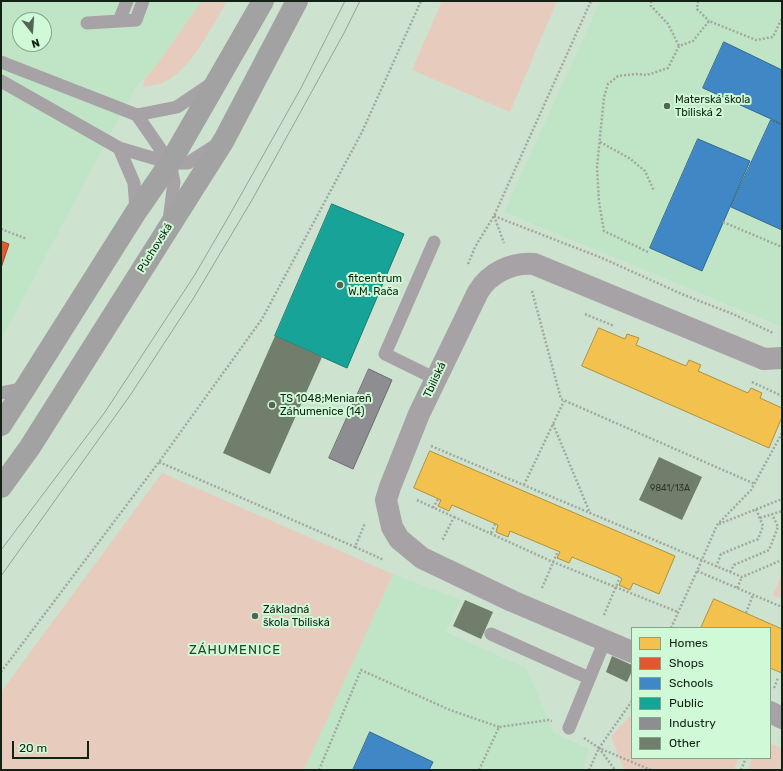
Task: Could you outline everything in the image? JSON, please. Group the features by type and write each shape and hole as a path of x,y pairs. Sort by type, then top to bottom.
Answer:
{"main road":[{"path":"1,425 136,212 170,163 220,79 263,1"},
{"name":"Púchovská","path":"1,487 30,447 224,140 297,1"}],"street":[{"name":"Tbiliská","path":"631,652 512,601 422,558 399,539 392,527 386,500 419,414 480,288 496,273 503,269 523,263 534,264 764,359 782,358"},
{"path":"771,712 782,718"}],"lane":[{"path":"119,21 126,1"},
{"path":"88,22 136,20 143,1"},
{"path":"1,62 137,115 177,107 220,79"},
{"path":"1,81 119,148 170,163 188,163 224,140"},
{"path":"137,115 170,163 174,182 168,228"},
{"path":"119,148 134,183 136,212"},
{"path":"434,242 385,354 436,379"},
{"path":"1,393 25,388"},
{"path":"491,634 589,678"},
{"path":"569,728 605,640"}],"path":[{"path":"1,672 159,462 262,319 362,132 421,1"},
{"path":"651,1 651,6 668,24 679,46"},
{"path":"698,1 697,8 710,21 756,40 773,37 782,18"},
{"path":"648,252 604,231 598,202 597,167 604,97 608,84 618,76 636,74 647,75 668,68 679,46 693,41 710,21"},
{"path":"600,142 629,158 645,171 654,191"},
{"path":"494,216 602,258 684,295 733,314 775,335"},
{"path":"723,222 782,247"},
{"path":"1,229 27,239"},
{"path":"532,291 561,399 755,484"},
{"path":"524,485 564,401"},
{"path":"553,424 590,513"},
{"path":"671,627 717,524 751,490 782,433"},
{"path":"435,448 742,577"},
{"path":"433,508 438,498"},
{"path":"717,524 782,499"},
{"path":"417,500 553,562 678,612"},
{"path":"716,567 721,554 758,539 763,526 756,509"},
{"path":"760,518 782,511"},
{"path":"730,572 734,565 769,550 778,527 772,514"},
{"path":"431,562 454,517"},
{"path":"491,533 495,524"},
{"path":"548,576 558,551"},
{"path":"737,588 742,577 782,560"},
{"path":"697,571 782,607"},
{"path":"604,614 620,578"},
{"path":"746,613 753,595"},
{"path":"319,770 362,670 450,710 499,727 549,720 569,728 599,748 651,770"},
{"path":"774,688 778,678"},
{"path":"589,770 599,748 631,702"},
{"path":"478,770 499,727"},
{"path":"599,748 615,770"},
{"path":"741,770 746,759"}],"shaded area":[{"path":"1,1 202,1 155,67 135,88 1,340"},
{"path":"202,1 227,1 199,48 180,71 170,79 159,84 143,87 145,78 155,67"},
{"path":"442,1 557,1 510,112 412,70"},
{"name":"Materská škola Tbiliská 2","path":"600,1 782,1 782,327 504,212"},
{"name":"Základná škola Tbiliská","path":"162,473 393,574 461,600 446,632 526,668 554,733 589,749 582,770 1,770 1,692"},
{"name":"Základná škola Tbiliská","path":"162,473 393,574 304,770 1,770 1,692"},
{"path":"782,574 782,599 773,595"},
{"path":"631,715 631,759 739,759 734,770 624,770 611,736"},
{"path":"771,744 782,749 782,770 747,770 752,759 771,759"}],"building: Homes":[{"path":"599,328 625,339 627,334 639,338 636,345 686,366 689,360 701,365 698,371 748,393 751,388 762,393 760,398 782,408 782,417 769,448 582,366"},
{"path":"430,451 675,556 659,594 633,583 630,590 619,585 622,579 620,577 572,557 569,563 557,558 560,552 510,531 508,537 496,532 498,525 452,505 449,511 438,506 441,500 414,488"},
{"path":"714,599 782,629 782,673 771,668 771,627 701,627"}],"building: Shops":[{"path":"1,241 9,244 1,268"}],"building: Schools":[{"path":"724,42 782,70 782,124 703,88"},
{"path":"771,120 782,125 782,230 731,207"},
{"path":"698,139 750,161 702,271 650,248"},
{"path":"370,732 433,762 429,770 353,770"}],"building: Public":[{"name":"fitcentrum W.M. Rača","path":"332,204 404,234 347,368 275,336"}],"building: Industry":[{"path":"369,369 392,380 353,469 329,458"}],"building: Other":[{"name":"TS 1048;Meniareň Záhumenice (14)","path":"275,336 322,357 270,474 223,453"},
{"path":"659,457 702,477 682,520 639,500"},
{"path":"465,600 493,612 481,639 453,626"},
{"path":"612,656 631,665 631,673 627,682 606,672"}],"tram line":[{"path":"1,550 105,412 194,276 301,88 345,1"},
{"path":"1,576 131,394 193,299 252,200 344,33 360,1"}],"place":[{"name":"Materská škola Tbiliská 2","path":"667,106"},
{"name":"fitcentrum W.M. Rača","path":"340,285"},
{"name":"TS 1048;Meniareň Záhumenice (14)","path":"272,405"},
{"name":"Základná škola Tbiliská","path":"255,616"}],"district":[{"name":"ZÁHUMENICE","path":"235,650"}]}
